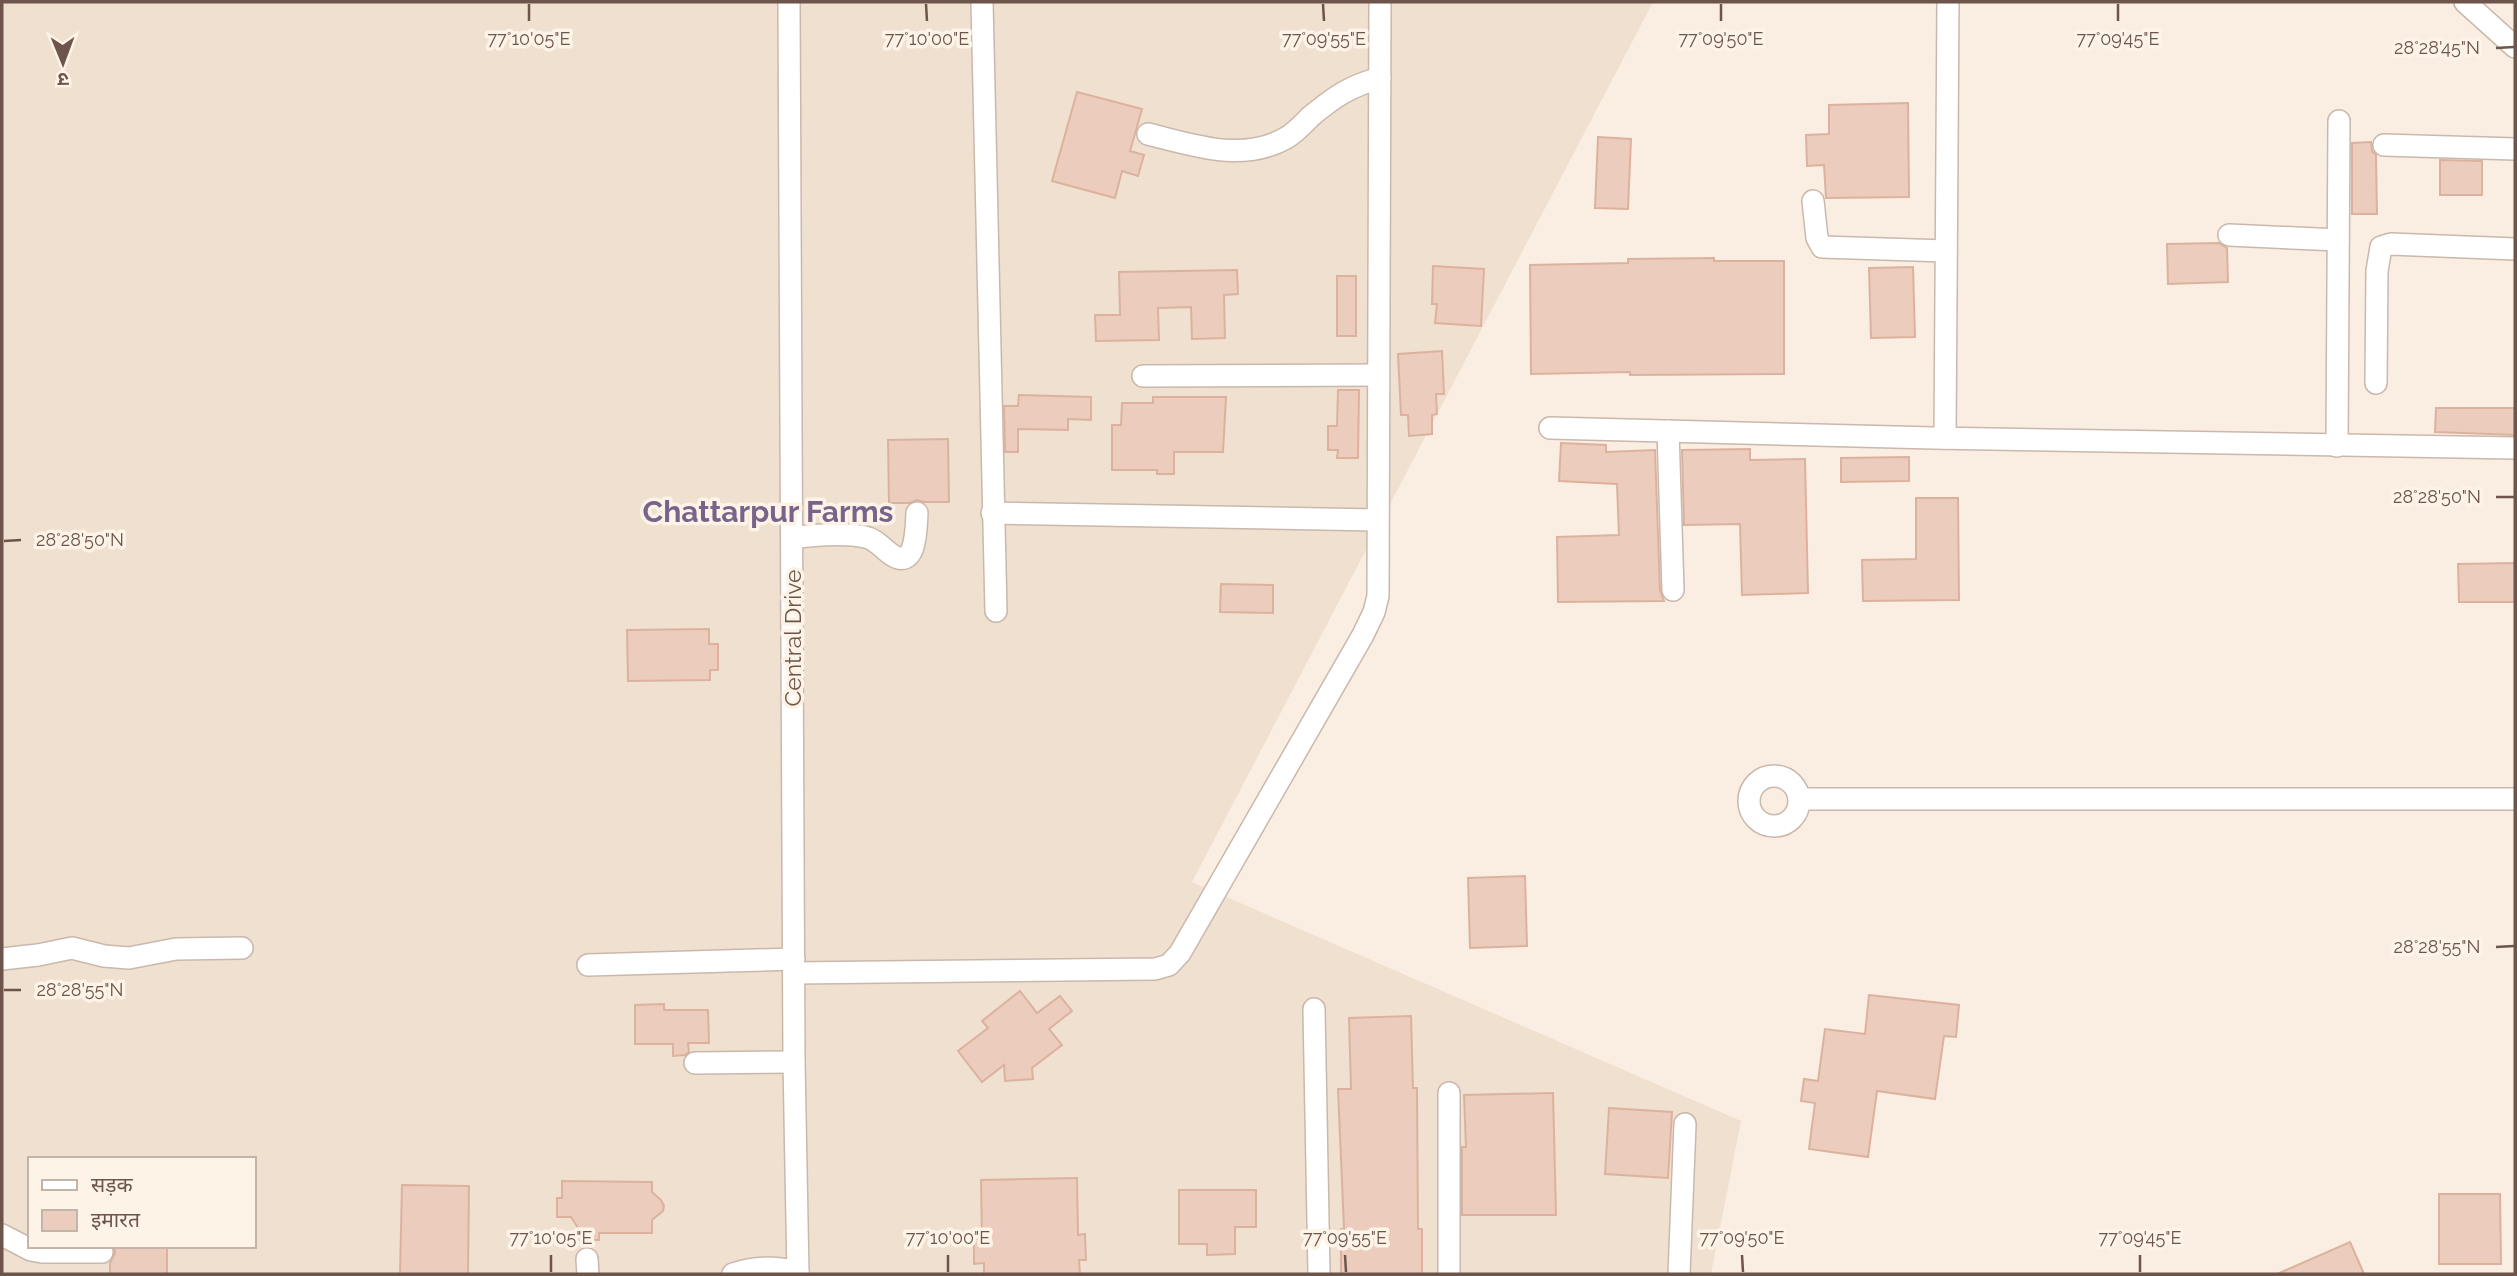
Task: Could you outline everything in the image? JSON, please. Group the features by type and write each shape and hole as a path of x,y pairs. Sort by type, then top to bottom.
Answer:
{"street":[{"name":"Central Drive","path":"789,2 794,1062 798,1273"},
{"path":"982,2 996,611"},
{"path":"588,965 1155,969 1169,965 1180,953 1356,647 1374,612 1378,596 1380,2"},
{"path":"1945,438 1948,2"},
{"path":"2465,2 2515,47"},
{"path":"1148,134 1208,149 1246,151 1287,138 1342,92 1355,84 1380,78"},
{"path":"2337,446 2339,121"},
{"path":"2384,145 2515,149"},
{"path":"1813,201 1817,238 1822,247 1946,251"},
{"path":"2229,235 2338,240"},
{"path":"2376,383 2377,271 2381,247 2391,244 2515,249"},
{"path":"1143,376 1378,375"},
{"path":"1550,428 2515,448"},
{"path":"1668,431 1673,590"},
{"path":"792,537 868,537 895,557 902,558 909,555 914,548 916,513"},
{"path":"992,513 1377,520"},
{"path":"1799,799 2515,799"},
{"path":"2,959 72,948 104,956 129,958 176,949 242,948"},
{"path":"1314,1009 1319,1274"},
{"path":"695,1063 794,1062"},
{"path":"1449,1093 1449,1274"},
{"path":"1679,1274 1685,1124"},
{"path":"2,1235 31,1250 42,1252 102,1252"},
{"path":"733,1274 752,1267 773,1267 798,1273"}],"shaded area":[{"path":"2,2 1653,2 1192,882 1741,1121 1711,1274 2,1274"}],"building":[{"path":"1077,92 1142,109 1130,151 1144,155 1138,176 1122,171 1115,198 1052,181"},
{"path":"1908,103 1909,197 1826,198 1824,165 1807,166 1806,135 1829,134 1829,105"},
{"path":"1598,137 1631,139 1628,209 1595,208"},
{"path":"2371,142 2372,151 2376,155 2377,214 2352,214 2352,143"},
{"path":"2440,160 2482,161 2482,195 2440,195"},
{"path":"2219,243 2227,248 2228,282 2168,284 2167,244"},
{"path":"1714,258 1714,261 1784,261 1784,374 1531,374 1530,265 1628,263 1628,259"},
{"path":"1433,266 1484,269 1481,326 1435,323 1437,304 1432,304"},
{"path":"1913,267 1915,337 1871,338 1869,268"},
{"path":"1237,270 1238,294 1224,295 1225,338 1192,339 1191,307 1158,308 1159,340 1096,341 1095,315 1120,315 1119,272"},
{"path":"1337,276 1356,276 1356,336 1337,336"},
{"path":"1442,351 1444,394 1436,394 1437,414 1432,415 1432,434 1409,436 1408,415 1401,415 1398,354"},
{"path":"1338,390 1359,390 1358,458 1337,458 1338,450 1328,450 1328,426 1337,426"},
{"path":"1019,395 1091,397 1091,420 1068,419 1068,430 1018,429 1018,452 1005,452 1004,406 1018,406"},
{"path":"1153,397 1226,397 1223,452 1174,452 1174,474 1157,474 1157,470 1112,470 1112,425 1121,425 1122,403 1153,403"},
{"path":"2436,408 2515,408 2515,435 2435,432"},
{"path":"948,439 949,502 917,500 910,503 889,503 888,440"},
{"path":"1561,443 1606,445 1606,452 1655,450 1660,590 1664,601 1558,602 1557,537 1619,535 1617,484 1559,481"},
{"path":"1750,449 1750,460 1805,459 1808,593 1742,595 1740,524 1684,525 1682,450"},
{"path":"1909,457 1909,481 1841,482 1841,458"},
{"path":"1916,498 1958,498 1959,600 1863,601 1862,560 1916,559"},
{"path":"2515,563 2515,602 2459,602 2458,564"},
{"path":"1221,584 1273,585 1273,613 1220,612"},
{"path":"709,629 709,644 718,644 718,670 710,670 710,680 628,681 627,630"},
{"path":"1525,876 1527,946 1470,948 1468,878"},
{"path":"1020,991 1037,1013 1060,996 1072,1011 1049,1029 1062,1045 1032,1068 1033,1079 1005,1081 1004,1065 982,1082 958,1051 988,1028 982,1021"},
{"path":"1869,995 1959,1005 1956,1037 1944,1036 1935,1099 1877,1091 1868,1157 1809,1149 1815,1103 1801,1101 1804,1079 1818,1081 1825,1029 1865,1034"},
{"path":"664,1004 664,1010 708,1010 709,1043 688,1043 689,1052 673,1056 673,1044 635,1044 635,1005"},
{"path":"1411,1016 1413,1088 1417,1088 1418,1229 1422,1229 1422,1274 1341,1274 1341,1229 1344,1229 1338,1089 1351,1089 1349,1018"},
{"path":"1553,1093 1556,1215 1462,1215 1462,1147 1466,1147 1464,1095"},
{"path":"1609,1108 1672,1112 1668,1178 1605,1174"},
{"path":"1077,1178 1078,1235 1085,1234 1086,1260 1079,1260 1080,1274 984,1274 984,1263 974,1264 974,1239 982,1239 981,1180"},
{"path":"562,1181 652,1182 652,1192 661,1200 663,1211 652,1220 652,1233 599,1233 599,1240 578,1240 578,1228 571,1217 557,1217 557,1198 562,1198"},
{"path":"402,1185 469,1186 468,1274 400,1274"},
{"path":"1179,1190 1256,1190 1256,1227 1235,1227 1235,1254 1207,1255 1207,1244 1179,1244"},
{"path":"2439,1194 2500,1194 2501,1264 2439,1264"},
{"path":"2350,1242 2364,1274 2277,1274"},
{"path":"114,1248 167,1248 167,1274 110,1274 110,1263"}],"district":[{"name":"Chattarpur Farms","path":"768,512"}]}
